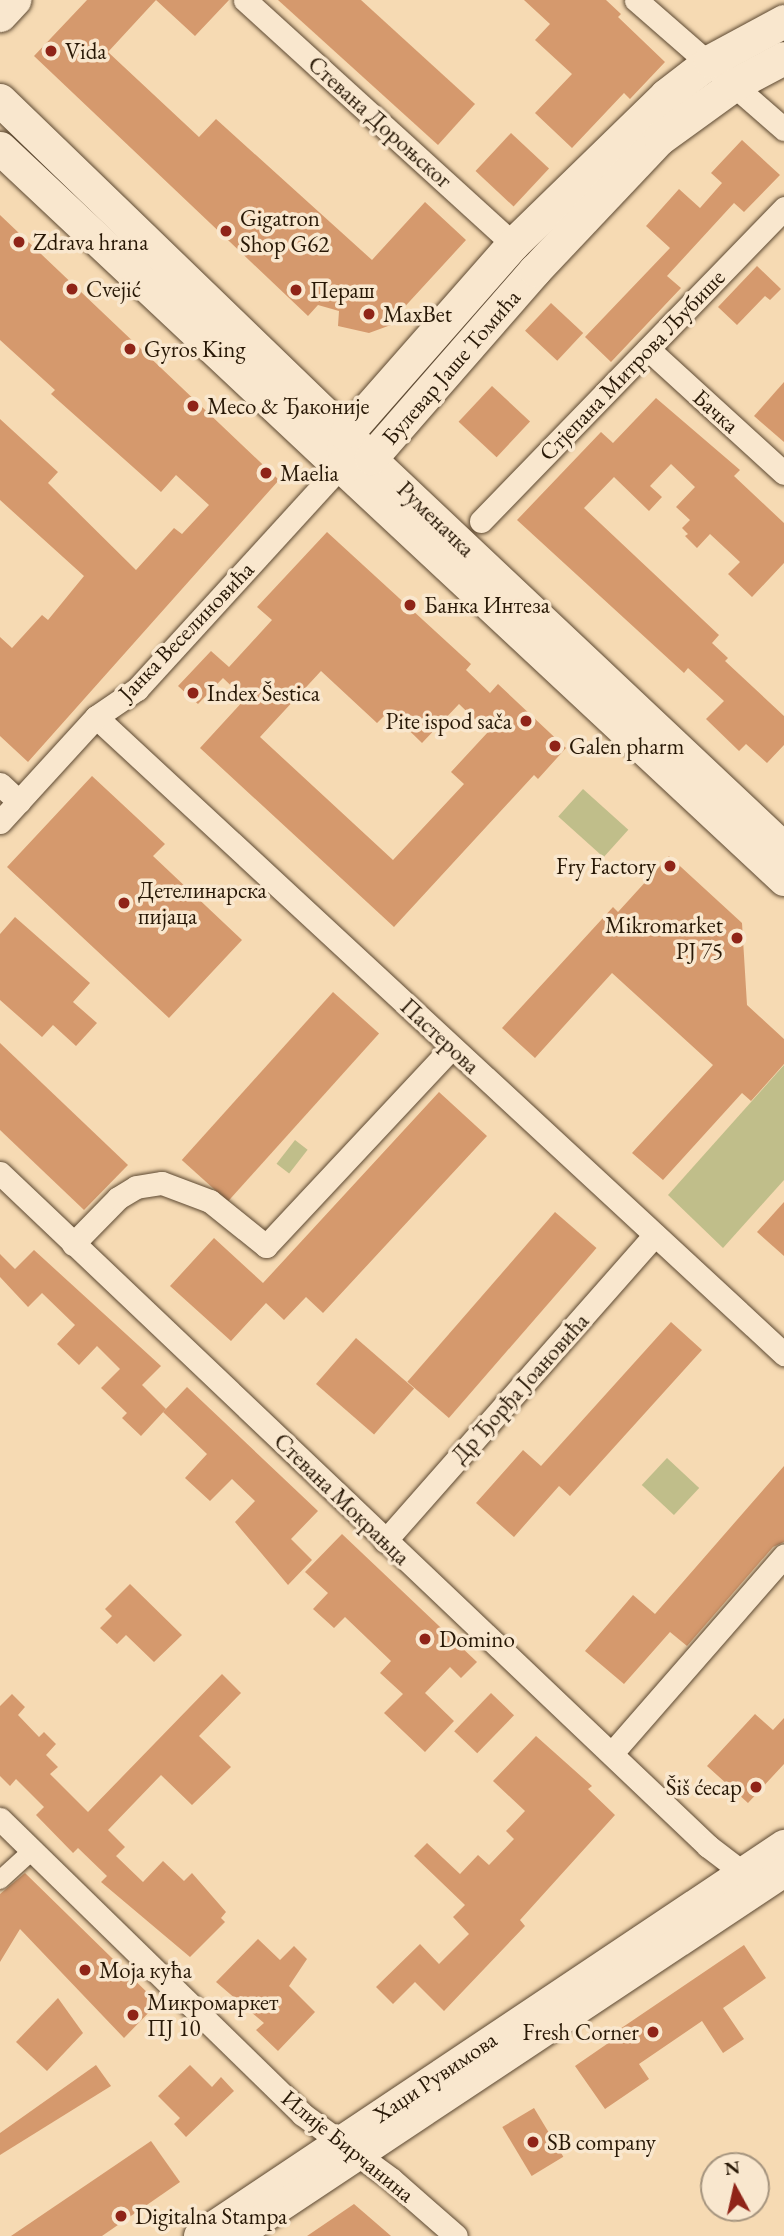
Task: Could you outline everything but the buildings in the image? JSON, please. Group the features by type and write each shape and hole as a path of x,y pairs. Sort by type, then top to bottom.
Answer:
{"main road":[{"path":"0,15 14,0"},
{"name":"Булевар Јаше Томића","path":"346,434 513,244 658,103 710,61 784,22"},
{"name":"Булевар Јаше Томића","path":"355,463 660,138 735,84 784,58"},
{"name":"Руменачка","path":"0,100 346,434 355,463"},
{"name":"Руменачка","path":"0,148 355,463"}],"street":[{"name":"Стевана Дороњског","path":"246,0 513,244"},
{"path":"636,0 710,61 784,129"},
{"name":"Стјепана Митрова Љубише","path":"481,521 784,208"},
{"name":"Бачка","path":"648,349 784,473"},
{"name":"Јанка Веселиновића","path":"0,822 96,717 137,688 355,463"},
{"name":"Руменачка","path":"355,463 784,847"},
{"name":"Руменачка","path":"355,463 784,881"},
{"name":"Пастерова","path":"96,717 784,1354"},
{"path":"0,784 19,802"},
{"path":"73,1244 118,1198 136,1187 163,1183 210,1201 266,1246 452,1046"},
{"name":"Стевана Мокрањца","path":"0,1173 385,1541 612,1753 762,1877"},
{"name":"Др Ђорђа Јоановића","path":"385,1541 655,1235"},
{"path":"612,1753 784,1556"},
{"name":"Илије Бирчанина","path":"0,1819 302,2114 391,2179 456,2236"},
{"name":"Хаџи Рувимова","path":"199,2236 347,2149 762,1877 784,1845"},
{"path":"0,1880 33,1850"},
{"name":"Хаџи Рувимова","path":"236,2236 347,2149"}],"shaded area":[{"path":"583,789 628,830 604,857 558,816"},
{"path":"784,1065 784,1180 723,1248 668,1195"},
{"path":"295,1140 308,1150 289,1173 277,1164"},
{"path":"667,1458 699,1488 674,1515 642,1485"}],"place":[{"name":"Vida","path":"51,51"},
{"name":"Gigatron Shop G62","path":"226,231"},
{"name":"Zdrava hrana","path":"19,242"},
{"name":"Cvejić","path":"72,289"},
{"name":"Пераш","path":"296,290"},
{"name":"MaxBet","path":"369,314"},
{"name":"Gyros King","path":"130,349"},
{"name":"Месо & Ђаконије","path":"193,406"},
{"name":"Maelia","path":"266,473"},
{"name":"Банка Интеза","path":"410,605"},
{"name":"Index Šestica","path":"193,693"},
{"name":"Pite ispod sača","path":"526,721"},
{"name":"Galen pharm","path":"555,746"},
{"name":"Fry Factory","path":"670,866"},
{"name":"Детелинарска пијаца","path":"124,903"},
{"name":"Mikromarket PJ 75","path":"737,938"},
{"name":"Domino","path":"425,1639"},
{"name":"Šiš ćecap","path":"756,1787"},
{"name":"Моја кућа","path":"85,1970"},
{"name":"Микромаркет ПЈ 10","path":"133,2015"},
{"name":"Fresh Corner","path":"653,2032"},
{"name":"SB company","path":"533,2142"},
{"name":"Digitalna Stampa","path":"121,2216"}]}
